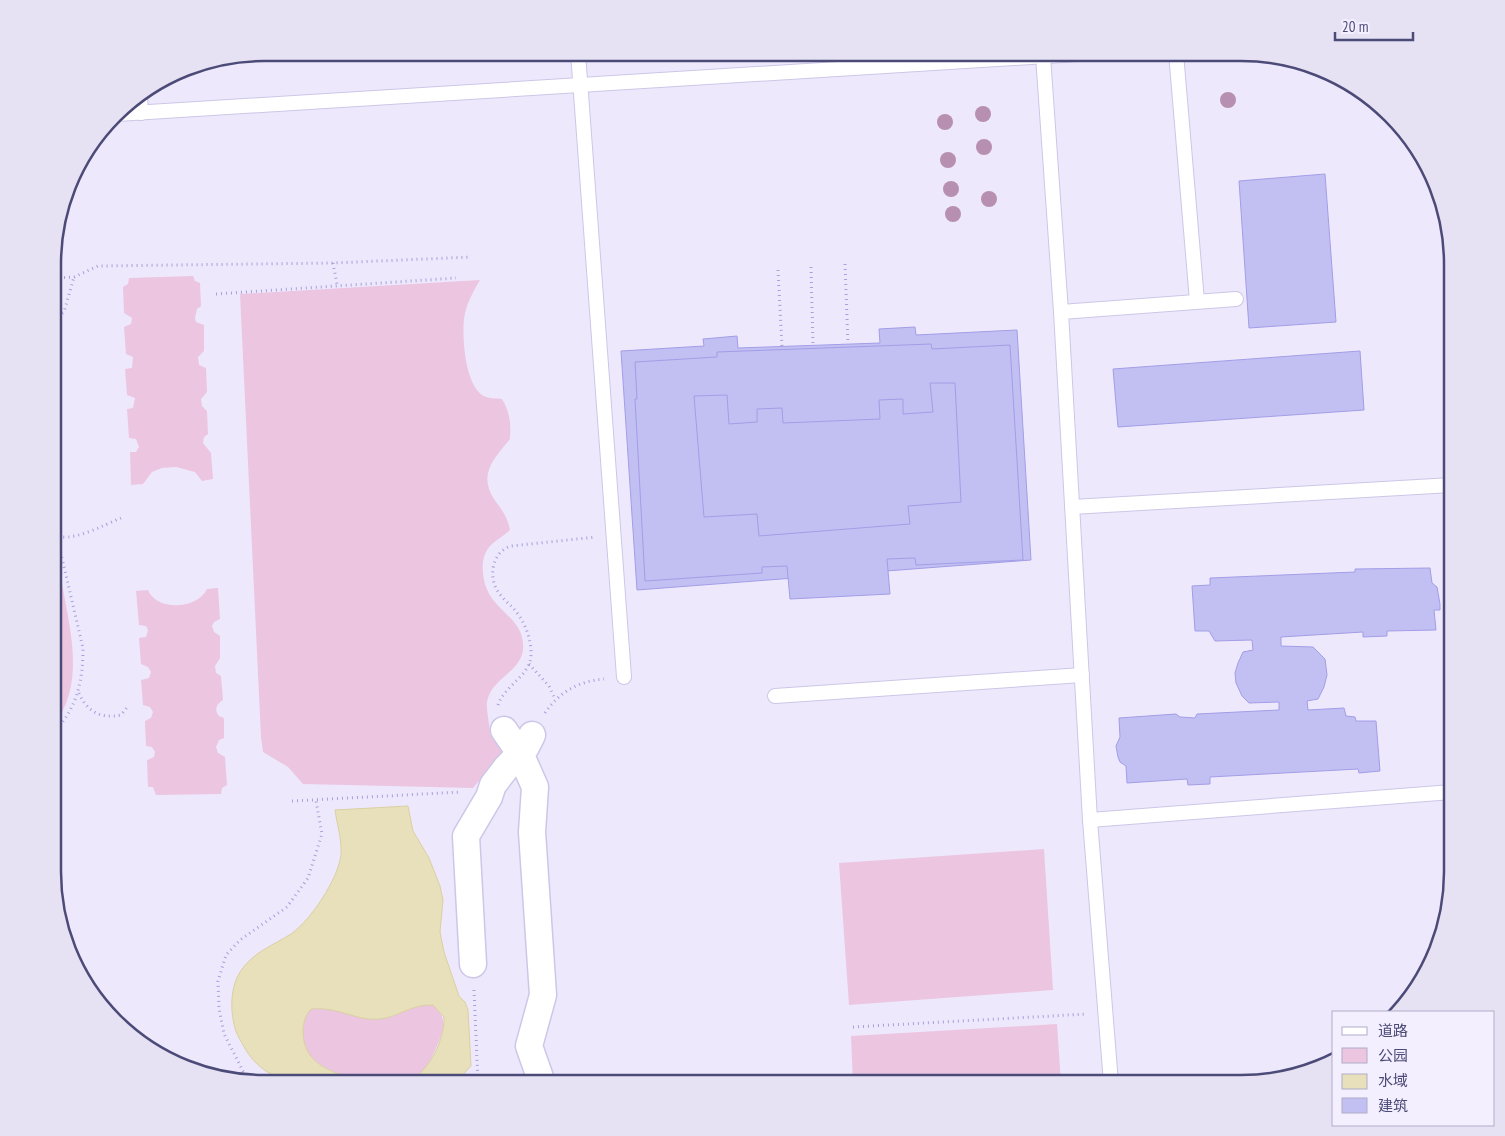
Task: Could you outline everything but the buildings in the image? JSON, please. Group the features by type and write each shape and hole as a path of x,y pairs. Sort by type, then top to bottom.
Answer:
{"street":[{"path":"504,730 526,744 535,792 532,832 543,995 529,1046 539,1075"},
{"path":"472,964 466,836 489,798 493,785 526,744"}],"lane":[{"path":"578,61 624,677"},
{"path":"848,61 848,68"},
{"path":"128,114 962,61"},
{"path":"1043,61 1061,312 1090,820 1110,1075"},
{"path":"1177,61 1197,301"},
{"path":"140,103 141,113"},
{"path":"1061,312 1236,299"},
{"path":"1072,507 1444,485"},
{"path":"776,696 1082,674"},
{"path":"1090,820 1444,793"}],"path":[{"path":"61,278 74,277 98,266 333,264 471,257"},
{"path":"333,264 337,284"},
{"path":"845,264 848,344"},
{"path":"811,267 813,345"},
{"path":"778,270 782,346"},
{"path":"61,314 64,312 74,277"},
{"path":"216,294 337,284 456,278"},
{"path":"61,536 75,537 121,518"},
{"path":"504,730 498,716 498,704 502,696 526,671 529,664 530,642 524,624 495,585 495,560 497,555 505,548 511,546 612,534"},
{"path":"61,559 83,648 79,693 61,725"},
{"path":"529,664 549,686 555,699"},
{"path":"526,744 555,699 584,682 624,677"},
{"path":"79,693 84,704 96,714 104,716 120,715 129,705"},
{"path":"292,801 463,792"},
{"path":"247,1074 243,1071 224,1034 219,1008 218,981 226,955 240,940 287,907 308,878 322,834 316,801"},
{"path":"472,964 478,1075"},
{"path":"853,1027 1106,1014"}],"green space":[{"path":"193,276 195,281 200,283 201,306 197,309 195,318 196,322 204,325 204,351 198,357 199,365 206,368 207,392 201,399 202,406 207,411 208,434 204,437 203,443 211,453 213,479 202,481 195,472 176,467 162,468 152,472 143,484 131,485 130,452 136,452 139,447 136,439 129,438 127,409 133,408 135,398 127,395 125,369 132,368 133,357 126,354 124,327 131,324 132,318 124,313 123,287 128,284 129,278"},
{"path":"480,280 468,303 464,319 466,362 473,384 479,392 488,398 502,399 508,413 510,428 510,439 493,461 488,476 488,484 490,492 505,515 510,530 487,550 483,561 483,572 485,585 491,596 518,628 522,638 523,650 517,664 494,687 487,702 490,735 502,733 502,752 496,764 473,788 303,784 288,767 263,752 261,737 240,294"},
{"path":"61,577 73,659 69,694 61,713"},
{"path":"218,588 220,619 214,622 212,626 214,632 220,636 220,658 215,666 216,673 221,676 223,700 217,705 216,709 217,714 224,718 224,738 219,740 216,747 218,753 225,757 227,785 222,788 221,794 156,795 153,787 148,787 147,760 154,757 155,752 152,747 146,746 145,721 151,718 153,712 150,707 143,705 141,680 149,678 151,672 148,667 141,664 139,638 146,637 148,630 146,626 139,625 136,591 148,590 160,602 168,605 178,605 195,601 207,589"},
{"path":"1044,849 1053,990 849,1005 839,863"},
{"path":"422,1005 433,1005 440,1013 443,1026 439,1041 420,1075 343,1075 317,1062 309,1055 306,1049 303,1039 303,1026 306,1015 311,1009 329,1008 364,1018 381,1019"},
{"path":"1057,1024 1060,1075 853,1075 851,1036"}],"water":[{"path":"408,806 413,831 429,858 440,886 443,900 440,932 444,952 459,996 465,1002 468,1010 471,1066 463,1075 418,1075 434,1055 442,1036 444,1017 433,1005 418,1006 380,1019 364,1018 330,1010 311,1009 304,1021 303,1030 309,1054 317,1063 342,1075 275,1075 254,1061 235,1029 232,1004 233,990 240,972 257,954 299,928 315,909 335,876 339,865 341,849 335,810"}]}
